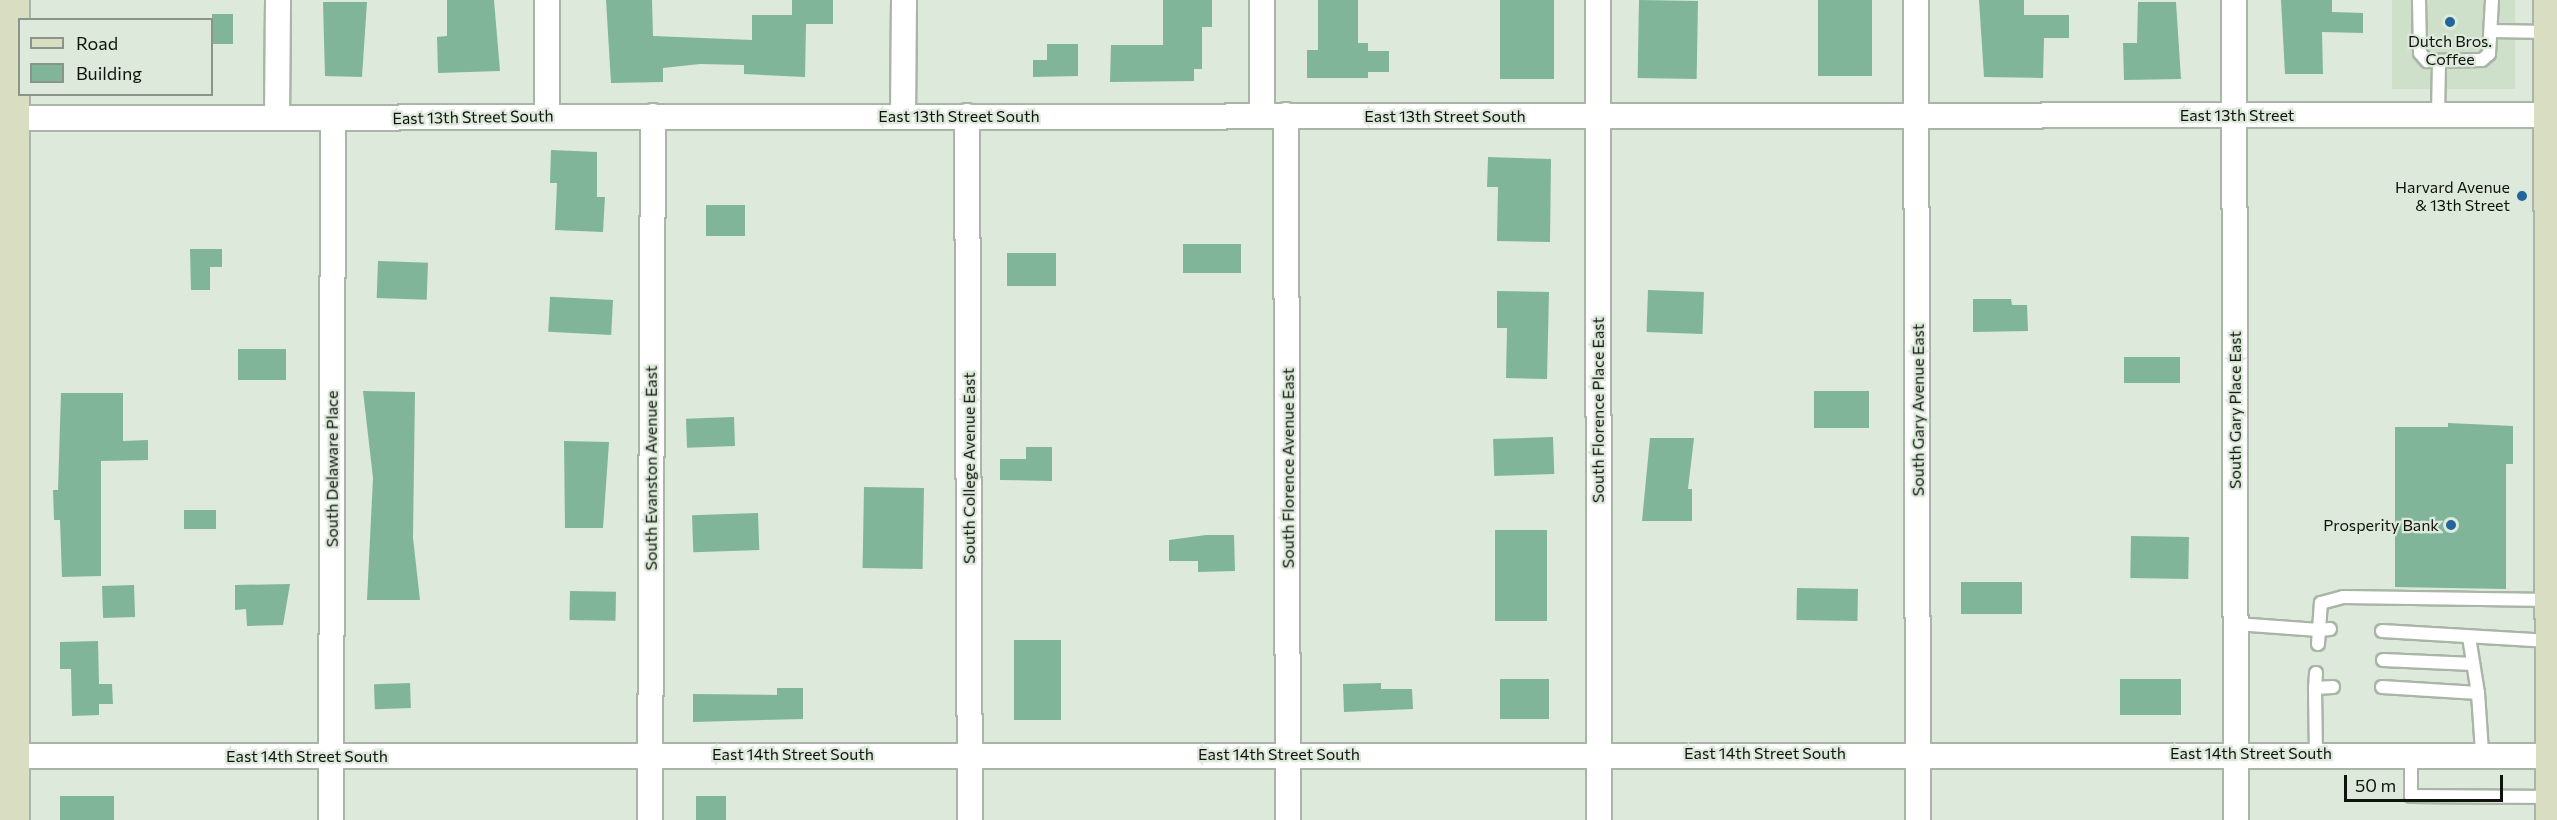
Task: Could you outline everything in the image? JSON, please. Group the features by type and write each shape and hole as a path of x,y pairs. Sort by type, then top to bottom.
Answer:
{"main road":[{"path":"12,0 6,117 5,437 6,756 12,820"},
{"path":"2550,16 2554,176 2554,453 2551,600 2554,755 2552,809"}],"street":[{"path":"277,117 278,0"},
{"path":"547,0 547,116"},
{"path":"903,116 904,0"},
{"path":"1262,0 1262,115"},
{"name":"South Florence Place East","path":"1598,0 1599,820"},
{"name":"South Gary Avenue East","path":"1916,0 1918,820"},
{"name":"South Gary Place East","path":"2234,0 2236,820"},
{"name":"East 13th Street South","path":"6,117 1262,115 1598,118 1917,117"},
{"name":"South Florence Avenue East","path":"1286,115 1288,820"},
{"name":"East 13th Street","path":"1917,117 2553,115"},
{"name":"South Evanston Avenue East","path":"650,820 653,116"},
{"name":"South College Avenue East","path":"967,116 970,820"},
{"name":"South Delaware Place","path":"331,820 333,118"},
{"name":"East 14th Street South","path":"6,756 2482,752 2554,755"}],"lane":[{"path":"2419,0 2420,53 2427,61 2482,60 2489,54 2492,0"},
{"path":"2492,31 2550,16"},
{"path":"2438,115 2439,61"},
{"path":"2318,644 2325,629 2321,603 2343,597 2551,600"},
{"path":"2236,624 2325,629"},
{"path":"2382,630 2552,641"},
{"path":"2469,637 2478,693 2482,752"},
{"path":"2383,660 2473,664"},
{"path":"2316,673 2316,754"},
{"path":"2315,688 2333,687"},
{"path":"2382,687 2478,693"},
{"path":"2411,753 2411,796 2552,809"}],"shaded area":[{"path":"2392,0 2515,0 2515,89 2392,89"}],"building":[{"path":"447,0 494,0 500,71 438,73 437,37 447,36"},
{"path":"606,0 652,0 653,36 752,40 752,15 792,15 792,0 833,0 833,24 806,24 805,77 744,74 744,65 700,64 663,68 663,82 611,83"},
{"path":"1163,0 1212,0 1212,27 1202,27 1202,69 1194,69 1194,81 1110,82 1111,45 1163,45"},
{"path":"1318,0 1358,0 1358,43 1368,43 1368,51 1389,51 1389,72 1368,72 1368,78 1307,78 1307,50 1318,50"},
{"path":"1500,0 1554,0 1554,79 1500,79"},
{"path":"1639,0 1698,1 1697,79 1638,78"},
{"path":"1818,0 1872,0 1872,76 1818,76"},
{"path":"1979,0 2024,0 2024,15 2069,15 2069,38 2044,38 2043,78 1984,77"},
{"path":"2281,0 2332,0 2332,12 2363,13 2363,33 2322,32 2323,74 2285,74"},
{"path":"323,2 367,2 362,77 325,76"},
{"path":"2138,2 2176,2 2181,79 2124,80 2123,43 2137,43"},
{"path":"212,14 233,14 233,44 213,44"},
{"path":"1047,44 1078,44 1078,76 1033,77 1033,60 1047,60"},
{"path":"551,150 597,152 597,197 605,197 603,232 555,230 557,183 550,183"},
{"path":"1488,157 1551,159 1550,242 1497,241 1498,187 1487,187"},
{"path":"706,205 745,205 745,236 706,236"},
{"path":"1183,244 1241,244 1241,273 1183,273"},
{"path":"190,249 222,249 222,267 210,267 210,290 191,290"},
{"path":"1007,253 1056,253 1056,286 1007,286"},
{"path":"378,261 428,263 427,300 377,298"},
{"path":"1648,290 1704,292 1703,334 1647,332"},
{"path":"1497,291 1549,292 1547,379 1506,378 1507,328 1497,328"},
{"path":"550,297 613,300 611,335 548,332"},
{"path":"1973,299 2011,299 2012,305 2027,305 2028,331 1973,332"},
{"path":"238,349 286,349 286,380 238,380"},
{"path":"2124,357 2180,357 2180,383 2124,383"},
{"path":"363,391 415,392 413,538 420,600 367,600 373,478"},
{"path":"1814,391 1869,391 1869,428 1814,428"},
{"path":"61,393 123,393 123,441 148,440 148,460 101,461 101,576 62,577 60,520 54,520 53,490 58,490"},
{"path":"734,417 735,446 687,448 686,419"},
{"name":"Prosperity Bank","path":"2448,423 2513,426 2513,464 2506,464 2506,589 2395,587 2395,427 2448,427"},
{"path":"1553,437 1554,474 1494,476 1493,439"},
{"path":"1650,438 1694,438 1688,489 1692,489 1692,521 1642,521"},
{"path":"564,441 609,442 603,528 565,528"},
{"path":"1026,447 1052,447 1052,481 1000,480 1000,459 1026,459"},
{"path":"864,487 924,488 923,569 863,568"},
{"path":"184,510 216,510 216,529 184,529"},
{"path":"758,513 759,550 693,552 692,515"},
{"path":"1495,530 1547,530 1547,621 1495,621"},
{"path":"1206,535 1234,535 1235,571 1198,572 1198,561 1169,561 1169,540"},
{"path":"2131,536 2189,537 2188,579 2130,578"},
{"path":"1961,582 2022,582 2022,614 1961,614"},
{"path":"290,584 283,625 247,626 246,609 235,610 235,585"},
{"path":"134,585 135,617 103,618 102,586"},
{"path":"1797,588 1858,589 1857,621 1796,620"},
{"path":"570,591 616,592 615,621 569,620"},
{"path":"1014,640 1061,640 1061,720 1014,720"},
{"path":"98,641 99,684 112,684 113,704 99,704 99,715 72,716 71,669 60,669 60,642"},
{"path":"1500,679 1549,679 1549,719 1500,719"},
{"path":"2120,679 2181,679 2181,715 2120,715"},
{"path":"410,683 411,708 375,709 374,684"},
{"path":"1381,683 1381,689 1412,689 1413,709 1344,712 1343,684"},
{"path":"777,688 803,688 803,719 693,722 693,694 777,695"},
{"path":"60,796 114,796 114,820 60,820"},
{"path":"696,796 726,796 726,820 696,820"}],"place":[{"name":"Dutch Bros. Coffee","path":"2450,22"},
{"name":"Harvard Avenue & 13th Street","path":"2522,196"},
{"name":"Prosperity Bank","path":"2451,525"}]}
